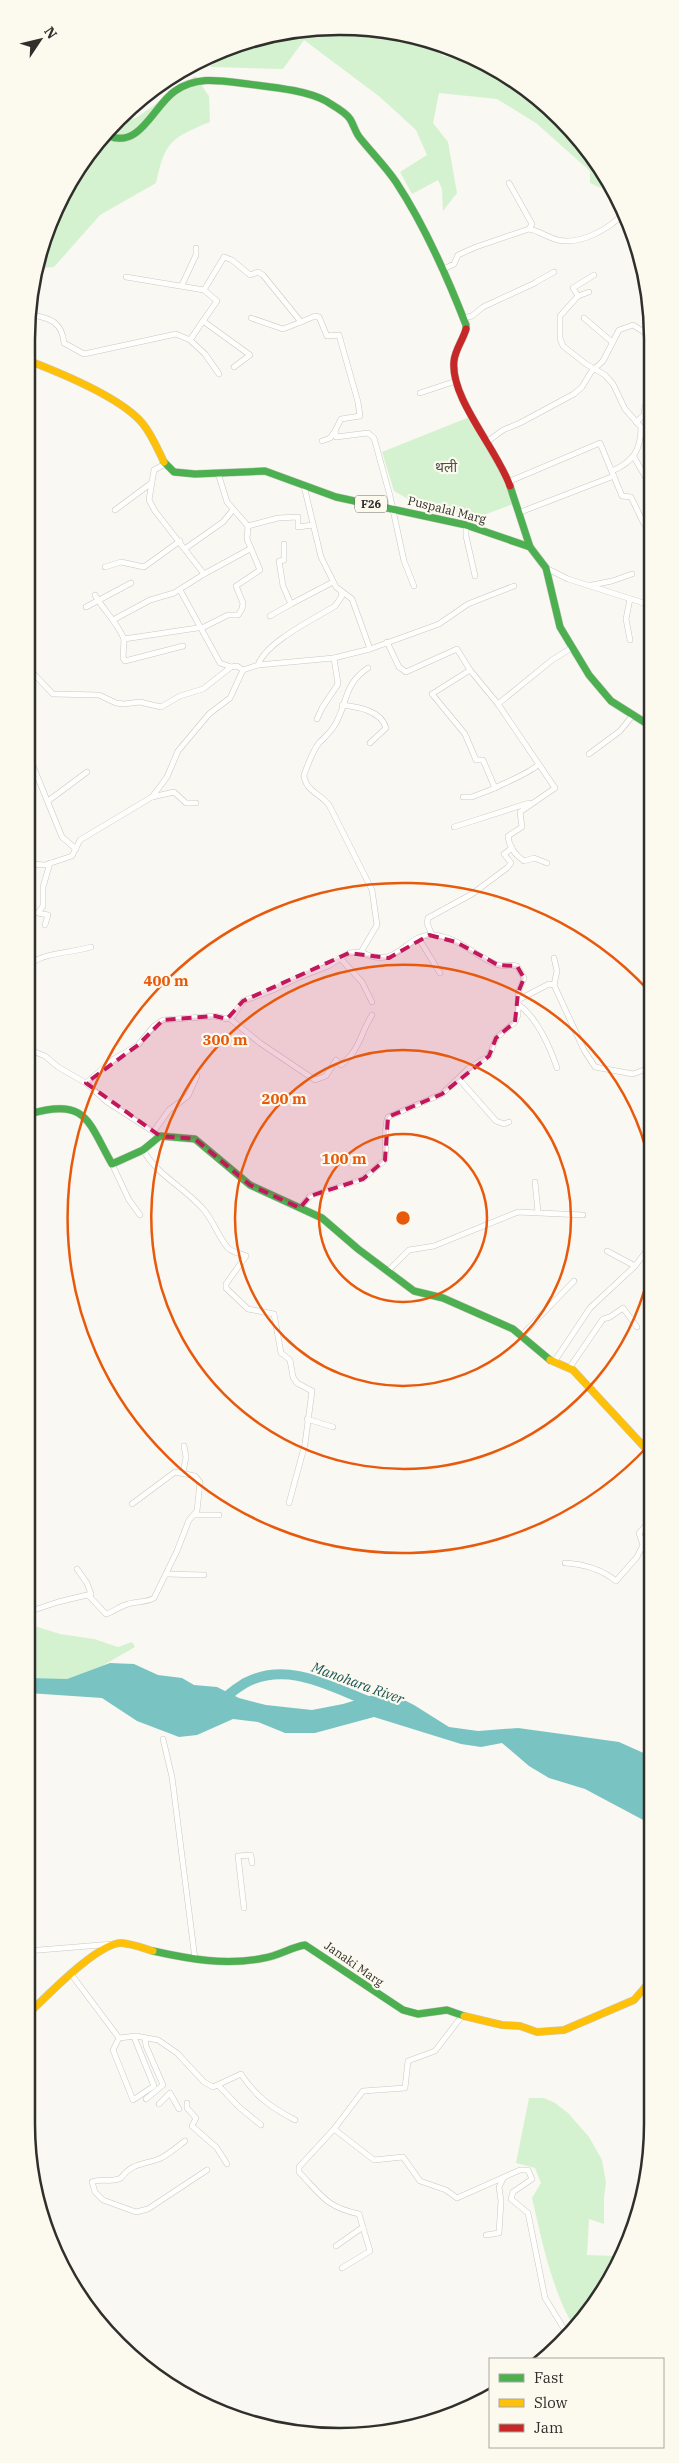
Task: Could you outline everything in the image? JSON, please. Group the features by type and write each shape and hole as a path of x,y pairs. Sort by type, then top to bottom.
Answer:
{"street":[{"path":"112,137 116,139 130,137 140,132 166,98 176,90 207,79 283,89 324,100 350,118 354,131 396,182 444,269 464,318 466,328 455,354 453,366 456,381 466,407 488,441 508,482 530,547 546,568 568,579 644,603"},
{"path":"509,182 529,216 532,224 529,229"},
{"path":"444,269 454,264 458,255 483,244 529,229 568,241 600,234 618,217"},
{"path":"182,285 194,262 196,248"},
{"path":"204,290 224,257 232,260 250,275 258,272 263,275 300,322"},
{"path":"464,318 469,318 483,307 536,283 554,272"},
{"path":"578,296 573,288 594,274"},
{"path":"126,277 204,290 217,301 190,340"},
{"path":"518,513 613,473 634,458 641,438 641,427 625,409 613,384 596,368 570,353 563,346 560,338 560,316 578,296 589,292"},
{"path":"36,316 49,318 58,324 63,333 64,343 84,354 176,334 190,340 205,354 219,374"},
{"path":"251,318 284,329 315,316 319,317 327,336 339,335 358,402 360,416 341,419 330,438 322,441"},
{"path":"584,318 612,342"},
{"path":"203,321 250,355 234,367"},
{"path":"488,441 503,430 574,394 603,361 619,330 632,324 644,332"},
{"path":"35,363 65,375 130,410 144,425 165,464 154,470 150,484 149,500 155,512 186,548 190,558 204,574"},
{"path":"420,393 456,381"},
{"path":"636,422 644,415"},
{"path":"335,431 336,437 368,433 374,438 393,508 404,561 414,586"},
{"path":"508,482 600,443 622,496 631,497 644,524"},
{"path":"634,458 644,474"},
{"name":"Puspalal Marg","path":"165,464 178,473 265,471 336,497 466,525 530,547"},
{"path":"218,473 227,502 248,526"},
{"path":"115,510 150,484"},
{"path":"258,665 260,658 272,646 335,606 342,596 321,557 304,486"},
{"path":"186,548 223,522 232,511"},
{"path":"248,526 278,518 298,517 298,527 313,525"},
{"path":"466,525 466,536 475,576"},
{"path":"124,639 200,627 228,615 238,615 243,603 236,586 260,570 250,550 246,536 248,526"},
{"path":"105,567 121,562 144,567 180,541"},
{"path":"284,544 284,560 279,561 283,586 290,604"},
{"path":"113,620 150,600 180,590 204,574 250,550"},
{"path":"546,568 556,619 589,675 602,692 644,722"},
{"path":"590,585 612,582 632,574"},
{"path":"270,616 333,582"},
{"path":"86,607 96,598 131,583"},
{"path":"152,797 167,777 178,751 209,714 230,698 243,670 258,665 334,658 370,648 439,624 468,604 514,586"},
{"path":"180,590 220,663 231,667"},
{"path":"341,592 344,591 352,599 370,648"},
{"path":"96,598 121,629 124,639 123,658 125,661 183,646"},
{"path":"630,599 626,619 630,640"},
{"path":"387,642 402,671 406,672 457,649 470,670 498,704 555,788 520,812 522,827 508,836 512,848 524,861 534,858 547,862"},
{"path":"498,704 552,660 573,647"},
{"path":"317,719 338,684 334,658"},
{"path":"35,675 53,694 99,695 116,703 140,702 156,708 166,706 180,696 203,689 231,667 237,666 243,670"},
{"path":"361,952 377,925 372,890 329,805 326,800 313,792 304,780 304,774 314,752 336,724 342,705 358,674 368,668"},
{"path":"470,670 432,694 465,734 476,760 483,760 495,788"},
{"path":"342,705 366,709 384,722 386,728 370,743"},
{"path":"588,754 620,731 633,715"},
{"path":"463,798 472,797 495,788 519,774 532,770 538,765"},
{"path":"35,770 62,838 76,849"},
{"path":"48,801 87,772"},
{"path":"35,864 50,863 72,856 80,840 152,797 174,792 186,803 196,803"},
{"path":"454,827 509,811 537,800"},
{"path":"432,935 427,923 428,918 472,894 507,868 511,863 504,854 512,848"},
{"path":"45,926 48,915 38,913 43,906 43,887 50,863"},
{"path":"229,1018 243,1001 328,966 350,953 361,952 372,956 389,958 419,939 432,935 456,942 498,965 517,966 524,978 518,992 519,1003 515,1022 496,1038 488,1056 469,1068 442,1094 388,1117 384,1127 387,1142 385,1160 363,1179 310,1196 300,1208"},
{"path":"419,939 440,973"},
{"path":"35,961 41,958 75,953 91,947"},
{"path":"340,958 362,982 372,1002"},
{"path":"554,958 556,971 554,985 584,1050 595,1067 633,1074 644,1070"},
{"path":"519,1003 549,984 554,985"},
{"path":"519,1003 528,1013 553,1055 557,1068"},
{"path":"86,1083 114,1059 138,1045 154,1026 164,1020 216,1016 229,1018 260,1043 315,1080 326,1076 336,1060 341,1065 352,1055 358,1048 366,1024 372,1015"},
{"path":"35,1052 45,1056 58,1067 86,1083 107,1102 154,1130 160,1136 195,1139 250,1185 322,1218 358,1249 414,1290 443,1298 522,1335 538,1352 554,1362 570,1367 644,1447"},
{"path":"154,1130 169,1110 188,1096 197,1076"},
{"path":"459,1079 496,1121 504,1124 509,1122"},
{"path":"35,1113 59,1107 71,1109 95,1130 129,1200 140,1215"},
{"path":"112,1164 143,1150 160,1136"},
{"path":"143,1150 151,1164 163,1176 203,1209 216,1225 229,1250 246,1256 226,1284 226,1288 248,1309 274,1314 281,1353 290,1360 293,1377 297,1383 312,1391 305,1444 289,1503"},
{"path":"535,1182 538,1212"},
{"path":"389,1270 409,1250 434,1246 518,1212 583,1215"},
{"path":"607,1251 635,1266"},
{"path":"554,1362 590,1308 635,1266 644,1254"},
{"path":"522,1335 574,1281"},
{"path":"570,1367 603,1319 610,1317 623,1308 637,1327"},
{"path":"307,1419 334,1426"},
{"path":"183,1472 186,1457 184,1446"},
{"path":"132,1504 175,1472 183,1472 195,1476 200,1482 195,1515"},
{"path":"89,1596 106,1614 124,1605 154,1598 167,1574 189,1520 195,1515 219,1515"},
{"path":"565,1563 581,1564 609,1575 616,1581 637,1557 643,1545 639,1533 644,1527"},
{"path":"77,1569 92,1592 89,1596"},
{"path":"167,1574 204,1575"},
{"path":"35,1610 58,1602 89,1596"},
{"path":"163,1739 172,1777 196,1958"},
{"path":"244,1908 238,1856 251,1855 252,1863"},
{"path":"35,1950 114,1944"},
{"path":"35,2008 71,1974 96,1954 114,1944"},
{"name":"Janaki Marg","path":"114,1944 196,1958 257,1960 306,1945 403,2010 418,2014 447,2010 462,2016 502,2025 520,2026 537,2032 564,2030 634,2000 644,1988"},
{"path":"71,1974 119,2038"},
{"path":"342,2268 370,2251 359,2214 338,2210 329,2203 299,2172 299,2167 334,2129 363,2091 405,2088 408,2061 435,2051 462,2016"},
{"path":"119,2038 134,2036 158,2040 177,2053 204,2082 213,2087 241,2074 251,2090 263,2102 295,2120"},
{"path":"119,2038 113,2050 133,2100 154,2086 134,2036"},
{"path":"145,2038 146,2046 163,2084 146,2099"},
{"path":"218,2085 239,2107 261,2125"},
{"path":"159,2104 170,2093 179,2109"},
{"path":"187,2103 187,2108 196,2118 192,2126 217,2148 228,2164"},
{"path":"334,2129 374,2160 403,2157 420,2181 446,2190 457,2198 504,2176 525,2169 532,2175 530,2182 513,2192 511,2199 528,2213 545,2298 564,2329"},
{"path":"185,2141 159,2159 136,2164 127,2170 121,2178 107,2182 99,2179 92,2182 92,2188 104,2200 136,2212 148,2209 207,2170"},
{"path":"486,2235 499,2233 502,2201 499,2187 504,2176"},
{"path":"336,2246 363,2228"}],"highlighted area":[{"path":"429,935 456,942 498,965 517,966 522,971 524,978 518,993 515,1022 496,1038 489,1056 442,1094 388,1117 385,1160 363,1179 310,1196 300,1208 250,1185 195,1139 160,1136 86,1083 138,1045 163,1020 215,1016 227,1019 243,1001 349,953 389,958"}],"green space":[{"path":"340,35 359,36 418,45 439,52 443,56 455,58 474,66 509,86 525,98 555,124 581,154 602,185 601,188 590,183 590,171 536,123 497,99 439,93 433,123 448,142 457,193 443,211 442,189 438,180 412,194 400,172 427,155 416,130 380,97 304,40 283,69 211,67 210,64 242,51 261,45 300,38"},
{"path":"195,76 209,96 210,122 186,132 172,143 163,158 156,183 100,215 54,267 44,268 58,223 86,170 124,124 130,119 136,118"},
{"path":"472,416 506,480 513,504 476,518 408,499 394,491 382,452"},
{"path":"35,1626 60,1634 94,1639 118,1647 132,1642 135,1647 102,1666 67,1679 35,1680"},
{"path":"529,2098 544,2098 555,2103 568,2113 589,2137 602,2160 606,2182 604,2224 589,2219 587,2255 614,2256 593,2293 571,2321 553,2279 532,2198 541,2183 535,2168 516,2163"}],"water":[{"path":"110,1663 134,1664 158,1675 182,1678 194,1685 217,1687 239,1698 266,1705 312,1710 343,1704 386,1691 414,1705 449,1727 478,1731 518,1728 619,1742 644,1753 644,1820 585,1789 549,1778 529,1766 502,1743 481,1747 461,1744 374,1717 315,1733 285,1733 258,1722 233,1719 197,1735 179,1737 137,1721 102,1698 35,1693 35,1678 67,1679"}],"waterway":[{"name":"Manohara River","path":"222,1702 229,1694 245,1683 261,1677 278,1674 310,1679 373,1703"}],"traffic: fast":[{"path":"113,137 120,138 129,136 138,131 146,124 167,97 184,86 201,81 210,80 288,90 309,94 326,101 348,116 358,136 392,176 407,199 443,270 466,329"},
{"path":"164,462 174,472 195,474 265,471 336,497 466,525 530,547 546,568 560,627 589,675 611,701 644,722"},
{"path":"510,486 530,547"},
{"path":"35,1113 63,1109 75,1111 91,1125 112,1164 143,1150 160,1136 195,1139 250,1185 322,1218 358,1249 414,1291 443,1298 513,1329 550,1360"},
{"path":"153,1951 194,1959 236,1961 269,1957 305,1945 403,2010 418,2014 447,2010 464,2016"}],"traffic: slow":[{"path":"35,363 92,388 122,405 143,424 164,462"},
{"path":"550,1360 573,1370 644,1447"},
{"path":"35,2007 72,1972 100,1951 112,1945 122,1943 153,1951"},
{"path":"464,2016 502,2025 520,2026 537,2032 564,2030 634,2000 644,1988"}],"traffic: jam":[{"path":"466,329 454,361 459,391 510,486"}],"district":[{"name":"थली","path":"446,467"}]}
